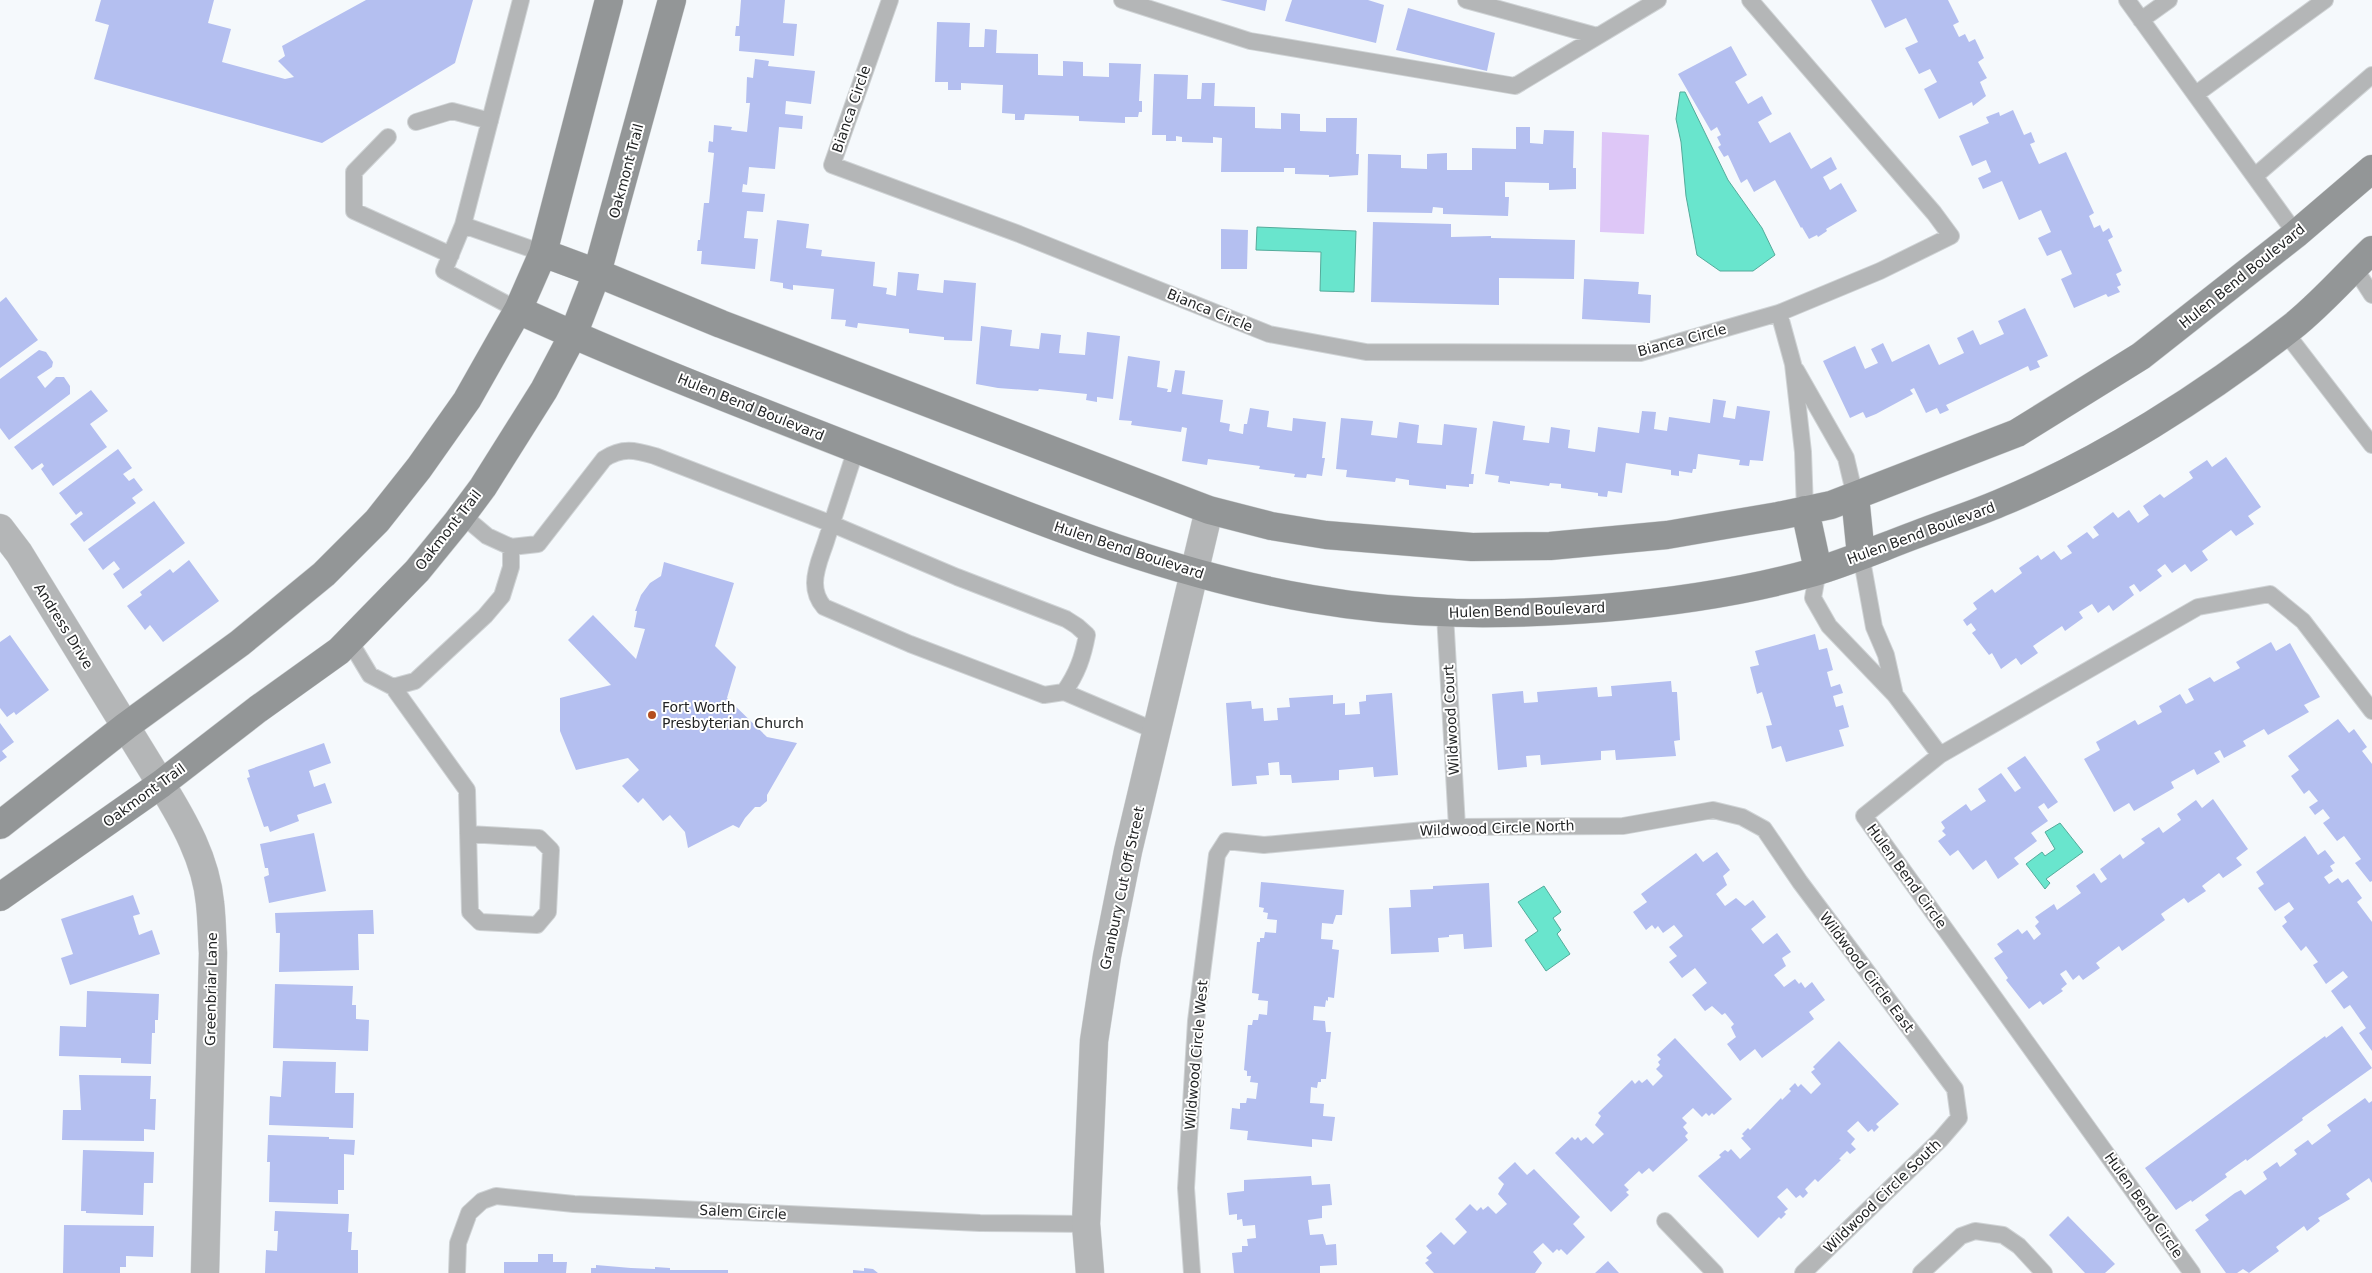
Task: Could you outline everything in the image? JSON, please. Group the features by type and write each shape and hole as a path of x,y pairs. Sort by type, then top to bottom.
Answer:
{"street":[{"path":"0,825 126,726 263,624 324,574 377,521 419,468 467,400 518,310 542,254 609,0"},
{"name":"Oakmont Trail","path":"0,897 162,784 258,709 339,651 417,571 462,515 483,486 539,398 573,335 598,273 672,0"},
{"name":"Hulen Bend Boulevard","path":"542,254 598,273 721,324 1209,510 1271,526 1326,535 1472,547 1550,546 1667,535 1831,504 2017,433 2141,356 2296,234 2372,169"},
{"name":"Hulen Bend Boulevard","path":"518,310 573,335 856,449 1076,534 1194,572 1308,598 1376,608 1445,614 1546,612 1640,605 1696,597 1818,570 2002,503 2096,458 2205,390 2295,325 2363,259"},
{"path":"1855,496 1861,555"},
{"name":"Granbury Cut Off Street","path":"1090,1273 1086,1224 1094,1041 1112,927 1156,731 1209,510"},
{"path":"1804,510 1818,570"},
{"name":"Andress Drive","path":"0,528 10,560 126,726"},
{"name":"Greenbriar Lane","path":"126,726 184,822 200,858 210,902 213,953 204,1273"}],"lane":[{"path":"518,310 444,271 463,226 521,0"},
{"name":"Bianca Circle","path":"890,0 832,165 1019,234 1269,334 1366,352 1640,353 1779,313 1880,271 1951,236 1934,213 1750,0"},
{"path":"1122,0 1250,40 1515,86 1658,0"},
{"path":"1466,0 1597,36"},
{"path":"2127,0 2296,234"},
{"path":"2141,20 2169,0"},
{"path":"2196,94 2325,0"},
{"path":"2255,176 2372,74"},
{"path":"416,122 452,111 490,121"},
{"path":"388,137 354,172 354,211 451,255"},
{"path":"463,226 542,254"},
{"path":"2363,259 2372,295"},
{"path":"1779,313 1793,364 1803,452 1804,510"},
{"path":"2284,332 2372,445"},
{"path":"1793,364 1846,458 1855,496"},
{"path":"856,449 817,568 815,583 817,599 824,607 910,644 1044,695 1064,692 1156,731"},
{"path":"462,515 488,536 511,547 538,544 604,459 616,452 632,450 655,456 832,524 957,577 1066,619 1087,636 1084,653 1075,677 1064,692"},
{"path":"393,687 414,681 485,616 502,596 511,567 511,547"},
{"path":"1861,555 1874,627 1886,655 1895,695"},
{"path":"1818,570 1813,598 1829,626 1895,695 1940,755"},
{"name":"Hulen Bend Circle","path":"2192,1273 2046,1067 1864,816 1940,755 2198,608 2270,594 2303,621 2372,712"},
{"name":"Wildwood Court","path":"1445,614 1457,827"},
{"path":"349,640 370,675 393,687 467,790 468,834 470,912 480,922 537,925 548,912 551,850 539,838 468,834"},
{"name":"Wildwood Circle North","path":"1226,841 1264,844 1457,827 1623,826 1713,810 1742,816 1764,829"},
{"name":"Wildwood Circle East","path":"1764,829 1800,882 1956,1089 1959,1118"},
{"name":"Wildwood Circle West","path":"1192,1273 1186,1188 1196,1021 1217,855 1226,841"},
{"name":"Wildwood Circle South","path":"1803,1273 1940,1140 1959,1118"},
{"name":"Salem Circle","path":"457,1273 458,1243 469,1213 482,1201 496,1196 594,1205 970,1223 1086,1224"},
{"path":"1664,1221 1715,1273"},
{"path":"1921,1273 1961,1236 1975,1231 2003,1235 2019,1246 2044,1273"}],"shaded area":[{"path":"1680,92 1685,92 1728,180 1762,228 1775,255 1753,271 1720,271 1697,255 1686,196 1681,142 1676,119"},
{"path":"1602,132 1649,135 1644,234 1600,232"},
{"path":"1257,227 1356,231 1354,292 1320,291 1321,252 1256,250"},
{"path":"2060,823 2083,852 2046,879 2050,883 2045,889 2026,864 2042,852 2045,856 2055,849 2045,832"},
{"path":"1544,886 1561,912 1553,918 1561,930 1557,934 1570,954 1546,971 1525,940 1538,931 1518,902"}],"building":[{"path":"101,0 214,0 208,23 231,29 222,62 285,79 294,77 278,61 285,56 282,46 366,0 473,0 455,63 322,143 94,79 109,25 95,21"},
{"path":"741,0 785,0 783,23 797,24 794,56 739,51 740,36 735,36 736,26 739,26"},
{"path":"1220,0 1267,0 1265,11"},
{"path":"1292,0 1368,0 1384,5 1376,43 1285,21"},
{"path":"1871,0 1948,0 1959,22 1953,25 1959,37 1965,34 1969,42 1975,39 1984,58 1978,62 1987,78 1980,82 1986,96 1973,106 1972,102 1939,119 1924,89 1937,82 1930,69 1919,74 1905,48 1918,42 1906,18 1885,28"},
{"path":"1408,8 1495,33 1487,71 1396,50"},
{"path":"937,22 970,23 969,47 984,47 985,29 997,30 996,53 1038,54 1038,75 1063,76 1063,61 1083,62 1083,76 1109,77 1109,63 1141,64 1139,101 1142,101 1142,112 1139,112 1138,117 1125,117 1125,123 1079,121 1079,116 1025,114 1024,120 1015,120 1015,114 1002,113 1003,85 961,83 961,90 948,90 948,82 935,82"},
{"path":"1731,46 1747,75 1735,82 1748,104 1762,96 1772,114 1758,122 1770,143 1790,132 1811,169 1831,157 1837,169 1823,177 1830,190 1841,183 1857,211 1826,229 1827,231 1818,237 1817,235 1809,239 1775,180 1754,192 1747,179 1741,183 1728,155 1724,157 1718,147 1721,145 1717,137 1721,135 1717,127 1711,131 1678,74"},
{"path":"755,59 769,61 768,66 815,71 811,104 786,101 785,114 803,116 802,129 779,127 775,169 749,167 747,185 743,184 742,192 765,194 763,212 747,211 744,238 758,239 755,269 701,264 702,251 697,251 698,240 700,240 704,203 709,203 714,153 708,152 709,141 713,142 714,125 732,127 731,130 747,132 750,103 746,103 747,77 753,78"},
{"path":"1154,74 1188,75 1187,99 1201,99 1202,83 1215,83 1214,106 1255,107 1255,128 1281,129 1281,113 1300,114 1300,131 1326,132 1326,118 1357,118 1356,154 1359,154 1358,175 1329,177 1329,175 1295,174 1295,168 1284,168 1284,172 1221,172 1222,138 1213,137 1213,143 1182,142 1182,137 1176,136 1176,141 1166,141 1166,135 1152,135"},
{"path":"2013,110 2024,135 2031,132 2035,142 2030,144 2039,164 2066,152 2094,213 2089,216 2094,228 2100,225 2103,232 2109,228 2113,237 2108,240 2122,271 2116,274 2121,285 2117,287 2120,292 2108,297 2106,294 2074,308 2061,279 2072,274 2061,250 2047,256 2038,238 2051,232 2041,210 2019,220 2002,181 1983,189 1978,178 1991,172 1986,160 1972,166 1959,136 1989,123 1986,117 1999,112 2000,116"},
{"path":"1516,127 1530,127 1530,143 1543,144 1544,130 1574,131 1573,168 1576,168 1576,189 1549,190 1549,183 1505,182 1505,197 1509,197 1508,216 1443,214 1443,208 1433,207 1432,213 1367,212 1368,154 1401,155 1401,168 1427,169 1427,154 1447,153 1447,170 1472,170 1472,148 1516,149"},
{"path":"777,220 809,224 806,248 822,250 821,256 875,262 873,286 887,288 886,294 896,296 898,272 919,274 917,290 943,293 944,280 976,283 972,341 944,340 944,337 909,333 909,329 858,323 857,328 845,326 846,320 831,319 834,289 793,285 793,290 783,288 783,283 770,281"},
{"path":"1373,222 1451,224 1451,237 1491,236 1491,238 1575,240 1574,279 1499,278 1499,305 1371,302"},
{"path":"1221,229 1248,230 1247,269 1221,269"},
{"path":"1584,279 1639,282 1638,294 1651,295 1650,323 1582,319"},
{"path":"6,297 38,340 0,368 0,302"},
{"path":"2025,308 2048,356 2037,361 2040,367 2030,371 2028,366 1946,405 1949,410 1940,414 1937,408 1926,413 1914,388 1910,390 1913,394 1876,414 1866,418 1863,412 1850,418 1823,361 1855,346 1865,369 1878,363 1871,349 1883,343 1892,362 1929,344 1939,365 1964,353 1957,338 1973,330 1980,345 2004,334 1998,321"},
{"path":"981,326 1012,330 1010,346 1039,349 1041,333 1061,335 1059,353 1085,355 1087,332 1120,336 1113,399 1097,397 1097,402 1086,400 1087,394 1039,389 1038,391 998,388 976,384"},
{"path":"39,350 46,352 53,362 52,367 37,377 45,388 56,377 64,377 70,386 70,394 9,440 0,428 0,379"},
{"path":"1128,356 1160,361 1157,387 1168,389 1167,392 1171,392 1175,370 1185,371 1182,394 1223,400 1220,422 1230,424 1229,431 1243,434 1244,424 1247,424 1250,408 1269,411 1267,427 1292,431 1293,418 1326,422 1322,458 1325,458 1322,476 1307,474 1306,478 1294,477 1295,474 1259,469 1260,466 1208,459 1207,465 1182,461 1187,428 1182,427 1181,432 1131,425 1132,421 1119,420"},
{"path":"91,390 108,411 90,424 107,447 53,486 41,469 44,466 42,463 32,470 14,447"},
{"path":"1713,399 1726,401 1723,417 1735,419 1737,406 1770,411 1763,461 1750,460 1749,466 1739,465 1740,460 1698,454 1696,469 1693,469 1692,473 1679,471 1679,476 1671,475 1671,470 1626,463 1622,493 1608,491 1607,497 1598,496 1598,493 1561,488 1561,484 1550,483 1549,486 1510,481 1510,484 1498,482 1499,476 1485,474 1493,421 1525,426 1523,440 1549,443 1551,427 1570,430 1568,448 1595,452 1598,427 1639,433 1642,411 1656,412 1654,429 1667,431 1669,417 1710,423"},
{"path":"1341,418 1373,421 1371,435 1397,438 1399,422 1419,425 1417,443 1442,445 1444,424 1477,428 1471,474 1474,474 1473,484 1469,484 1469,487 1446,485 1446,489 1409,485 1409,480 1396,478 1395,482 1346,477 1347,470 1336,469"},
{"path":"118,449 132,468 123,474 129,481 134,478 143,490 132,498 136,503 84,542 70,524 83,514 81,511 76,515 59,493"},
{"path":"2226,457 2261,507 2248,516 2254,524 2236,536 2231,530 2202,551 2208,560 2191,572 2185,564 2172,573 2165,564 2157,570 2162,576 2140,592 2134,584 2129,587 2134,595 2113,611 2109,605 2098,613 2092,604 2079,612 2083,618 2065,631 2062,626 2033,646 2038,653 2021,665 2016,658 2001,669 1992,653 1989,655 1972,633 1976,630 1971,623 1967,626 1963,620 1977,609 1973,603 1992,589 1995,593 2022,573 2019,568 2038,555 2041,560 2054,551 2061,560 2072,553 2067,546 2087,532 2093,539 2099,535 2093,527 2113,512 2118,518 2129,510 2138,523 2149,515 2143,506 2160,494 2164,498 2193,478 2189,472 2207,460 2212,467"},
{"path":"154,501 185,543 123,589 113,574 120,569 114,561 103,570 88,549"},
{"path":"189,560 219,601 163,642 150,625 145,630 127,606 142,595 140,592 170,569 173,573"},
{"name":"Fort Worth Presbyterian Church","path":"664,562 734,583 715,646 736,667 727,698 767,737 797,743 767,795 767,801 760,807 755,807 739,828 733,825 688,848 685,832 670,815 663,821 643,798 638,803 622,786 639,770 628,758 576,770 560,731 560,698 611,685 568,640 593,615 636,659 645,629 634,627 637,611 635,611 641,595 650,583 661,576"},
{"path":"1815,634 1819,650 1827,648 1833,670 1827,672 1831,687 1840,684 1843,693 1833,696 1836,707 1843,705 1849,727 1839,730 1844,746 1786,762 1781,746 1772,749 1766,726 1772,725 1762,692 1757,694 1750,667 1759,665 1755,651"},
{"path":"10,635 49,690 16,715 14,712 7,717 0,708 0,642"},
{"path":"2271,642 2276,651 2290,643 2320,697 2304,705 2309,712 2268,735 2264,729 2243,741 2246,746 2224,758 2220,750 2214,753 2220,762 2197,775 2194,769 2171,782 2174,788 2134,811 2129,803 2114,812 2084,759 2100,750 2096,742 2135,720 2138,725 2162,712 2159,706 2180,694 2186,704 2194,700 2188,689 2210,677 2214,682 2240,668 2236,662"},
{"path":"1671,681 1672,692 1677,692 1680,740 1674,741 1676,756 1616,760 1615,750 1601,751 1601,760 1541,765 1540,755 1526,756 1527,767 1498,770 1492,694 1523,691 1524,703 1538,702 1537,692 1597,687 1598,697 1612,696 1611,686"},
{"path":"1392,693 1398,775 1374,777 1373,767 1339,770 1339,780 1292,783 1291,775 1280,775 1279,762 1268,763 1269,775 1256,776 1257,784 1232,786 1226,703 1251,701 1252,709 1263,708 1264,721 1278,720 1277,708 1290,707 1289,698 1333,695 1333,704 1345,703 1345,715 1360,714 1359,702 1366,701 1366,695"},
{"path":"2338,719 2349,733 2354,729 2367,747 2362,751 2372,764 2372,881 2370,882 2355,863 2361,859 2344,836 2337,841 2323,823 2330,818 2323,809 2315,815 2309,807 2318,801 2309,790 2304,794 2291,776 2299,770 2288,756"},
{"path":"0,723 14,742 2,751 7,757 0,762"},
{"path":"324,743 331,763 309,771 314,787 325,783 332,803 297,815 299,821 270,832 268,826 264,827 247,778 250,777 248,770"},
{"path":"2025,756 2058,802 2048,809 2044,803 2038,807 2048,821 2031,833 2037,841 2014,858 2019,864 1998,879 1986,860 1973,870 1958,850 1950,856 1938,841 1946,835 1942,831 1945,828 1941,822 1966,804 1971,811 1986,801 1978,789 2001,773 2015,792 2021,788 2007,768"},
{"path":"2213,799 2248,849 2236,858 2242,865 2223,878 2219,873 2202,886 2206,891 2188,903 2184,898 2161,914 2165,920 2122,951 2119,946 2096,963 2100,968 2083,980 2079,975 2073,980 2066,970 2060,974 2067,984 2061,989 2063,991 2043,1005 2040,1001 2029,1009 2006,980 2008,978 1994,958 2003,952 1997,944 2018,929 2022,934 2027,930 2034,940 2041,934 2035,926 2039,922 2035,917 2054,904 2057,910 2081,893 2076,886 2094,873 2101,883 2107,879 2100,869 2120,854 2123,859 2145,843 2141,839 2159,827 2163,833 2181,820 2177,814 2196,800 2202,808"},
{"path":"314,833 326,891 269,903 264,877 269,875 268,868 265,868 260,844"},
{"path":"2305,836 2318,855 2325,850 2335,863 2330,866 2333,871 2324,877 2329,884 2338,878 2342,883 2348,879 2362,898 2357,902 2372,922 2372,1051 2359,1033 2366,1028 2350,1005 2344,1009 2331,991 2348,977 2343,971 2326,984 2313,965 2318,962 2306,946 2301,951 2282,926 2287,922 2284,917 2294,909 2289,902 2275,911 2258,888 2264,884 2256,872"},
{"path":"1717,852 1730,870 1723,876 1727,885 1716,894 1725,906 1736,898 1745,906 1753,900 1766,917 1751,929 1763,944 1777,933 1791,952 1782,958 1786,966 1774,975 1784,987 1795,979 1799,984 1801,982 1805,988 1812,982 1825,1000 1809,1012 1814,1019 1762,1058 1755,1049 1740,1061 1727,1044 1736,1037 1731,1027 1734,1024 1725,1013 1722,1015 1712,1006 1705,1011 1692,995 1707,983 1695,968 1682,978 1669,962 1677,956 1669,947 1683,936 1674,925 1663,933 1658,926 1655,929 1652,925 1646,930 1633,912 1647,902 1641,894 1696,853 1703,862"},
{"path":"1261,882 1344,890 1342,915 1336,915 1333,924 1322,923 1321,939 1333,940 1332,949 1339,950 1334,998 1328,997 1325,1007 1314,1006 1313,1020 1325,1021 1326,1032 1331,1032 1326,1079 1321,1079 1321,1082 1318,1082 1317,1088 1311,1087 1310,1103 1324,1104 1323,1116 1335,1117 1332,1141 1312,1139 1312,1147 1247,1140 1248,1131 1230,1129 1232,1108 1240,1109 1240,1103 1246,1103 1247,1098 1256,1099 1258,1083 1250,1082 1251,1076 1247,1076 1247,1071 1244,1070 1248,1025 1252,1025 1253,1020 1258,1020 1259,1014 1267,1015 1268,1001 1258,1000 1259,994 1252,993 1257,942 1260,942 1260,938 1264,938 1265,932 1276,933 1277,920 1267,919 1268,913 1263,912 1264,908 1259,907"},
{"path":"1489,883 1492,947 1464,949 1463,934 1438,938 1439,952 1391,954 1389,908 1411,907 1410,890 1433,889 1433,886"},
{"path":"133,895 140,914 133,916 139,935 152,930 160,954 70,985 61,958 73,954 61,919"},
{"path":"373,910 374,934 358,934 359,970 279,972 280,933 276,933 275,913"},
{"path":"275,984 353,986 352,1005 356,1005 356,1019 369,1020 368,1051 273,1048"},
{"path":"87,991 159,994 158,1020 155,1020 155,1033 152,1033 151,1064 121,1063 121,1058 59,1056 60,1026 86,1027"},
{"path":"2342,1026 2372,1068 2302,1118 2303,1120 2247,1161 2246,1159 2225,1174 2227,1177 2192,1202 2191,1200 2176,1210 2145,1168 2325,1036 2326,1038"},
{"path":"1675,1038 1732,1099 1714,1115 1712,1113 1709,1116 1706,1113 1702,1117 1693,1108 1682,1118 1687,1123 1683,1127 1688,1133 1685,1136 1688,1140 1653,1172 1649,1168 1642,1174 1639,1171 1624,1185 1629,1190 1626,1192 1629,1195 1611,1212 1555,1153 1572,1137 1575,1140 1578,1137 1581,1141 1586,1137 1593,1144 1604,1134 1595,1125 1601,1116 1598,1113 1632,1080 1635,1084 1639,1080 1642,1083 1647,1079 1653,1086 1663,1076 1656,1069 1660,1065 1658,1062 1661,1059 1657,1055"},
{"path":"1839,1041 1899,1104 1876,1124 1879,1127 1874,1132 1872,1129 1868,1132 1858,1121 1847,1131 1855,1139 1851,1144 1856,1149 1850,1154 1847,1151 1839,1159 1841,1160 1818,1182 1815,1179 1805,1189 1808,1193 1803,1198 1800,1195 1796,1198 1787,1188 1777,1197 1788,1209 1784,1212 1786,1214 1781,1219 1779,1217 1758,1238 1698,1176 1721,1157 1719,1155 1725,1150 1728,1152 1731,1149 1740,1159 1751,1149 1741,1138 1744,1136 1742,1134 1748,1128 1750,1130 1781,1098 1782,1100 1791,1091 1789,1089 1795,1083 1798,1087 1801,1084 1811,1094 1821,1084 1811,1072 1815,1069 1813,1067"},
{"path":"283,1061 336,1062 335,1093 354,1093 353,1128 269,1125 270,1096 281,1097"},
{"path":"79,1075 151,1076 150,1099 156,1099 155,1130 144,1129 144,1141 62,1140 63,1110 81,1110"},
{"path":"2365,1098 2369,1103 2372,1101 2372,1183 2369,1178 2346,1194 2350,1199 2318,1218 2320,1221 2307,1231 2304,1226 2276,1247 2279,1251 2249,1273 2243,1269 2237,1273 2226,1273 2195,1230 2209,1220 2205,1215 2235,1193 2241,1190 2245,1195 2267,1179 2263,1172 2277,1162 2280,1167 2297,1154 2294,1150 2308,1140 2312,1145 2331,1131 2327,1125"},
{"path":"268,1135 329,1137 329,1139 355,1140 354,1155 344,1154 344,1190 338,1190 338,1204 269,1202 270,1162 267,1162"},
{"path":"83,1150 154,1152 153,1183 144,1183 143,1215 86,1213 86,1211 81,1211"},
{"path":"1515,1162 1527,1175 1534,1169 1580,1217 1573,1224 1585,1237 1567,1255 1561,1249 1559,1251 1557,1249 1553,1253 1543,1243 1533,1252 1542,1263 1535,1273 1434,1273 1425,1263 1429,1260 1426,1258 1432,1253 1426,1246 1441,1232 1454,1245 1467,1232 1455,1219 1470,1204 1477,1211 1481,1207 1483,1210 1488,1206 1496,1214 1507,1204 1498,1194 1504,1184 1498,1178"},
{"path":"1311,1176 1312,1185 1330,1184 1332,1205 1322,1206 1322,1218 1308,1220 1310,1235 1323,1234 1326,1245 1336,1244 1337,1265 1320,1266 1320,1273 1234,1273 1232,1253 1242,1252 1242,1246 1248,1246 1247,1239 1256,1238 1255,1225 1243,1226 1242,1219 1237,1220 1237,1214 1229,1215 1227,1193 1244,1191 1244,1180"},
{"path":"275,1211 349,1214 348,1232 352,1232 351,1250 358,1250 358,1273 265,1273 266,1250 277,1251 278,1231 274,1231"},
{"path":"2068,1216 2115,1264 2105,1273 2085,1273 2049,1235"},
{"path":"64,1225 154,1226 153,1257 126,1256 126,1267 120,1267 120,1273 63,1273"},
{"path":"538,1254 553,1254 553,1262 567,1262 566,1273 504,1273 504,1262 538,1262"},
{"path":"1608,1261 1619,1273 1595,1273"},
{"path":"596,1265 655,1269 655,1267 670,1268 670,1270 728,1270 728,1273 591,1273 591,1268 596,1268"},
{"path":"864,1268 873,1269 878,1273 853,1273 853,1270 864,1271"}],"place":[{"name":"Fort Worth Presbyterian Church","path":"652,715"}]}
